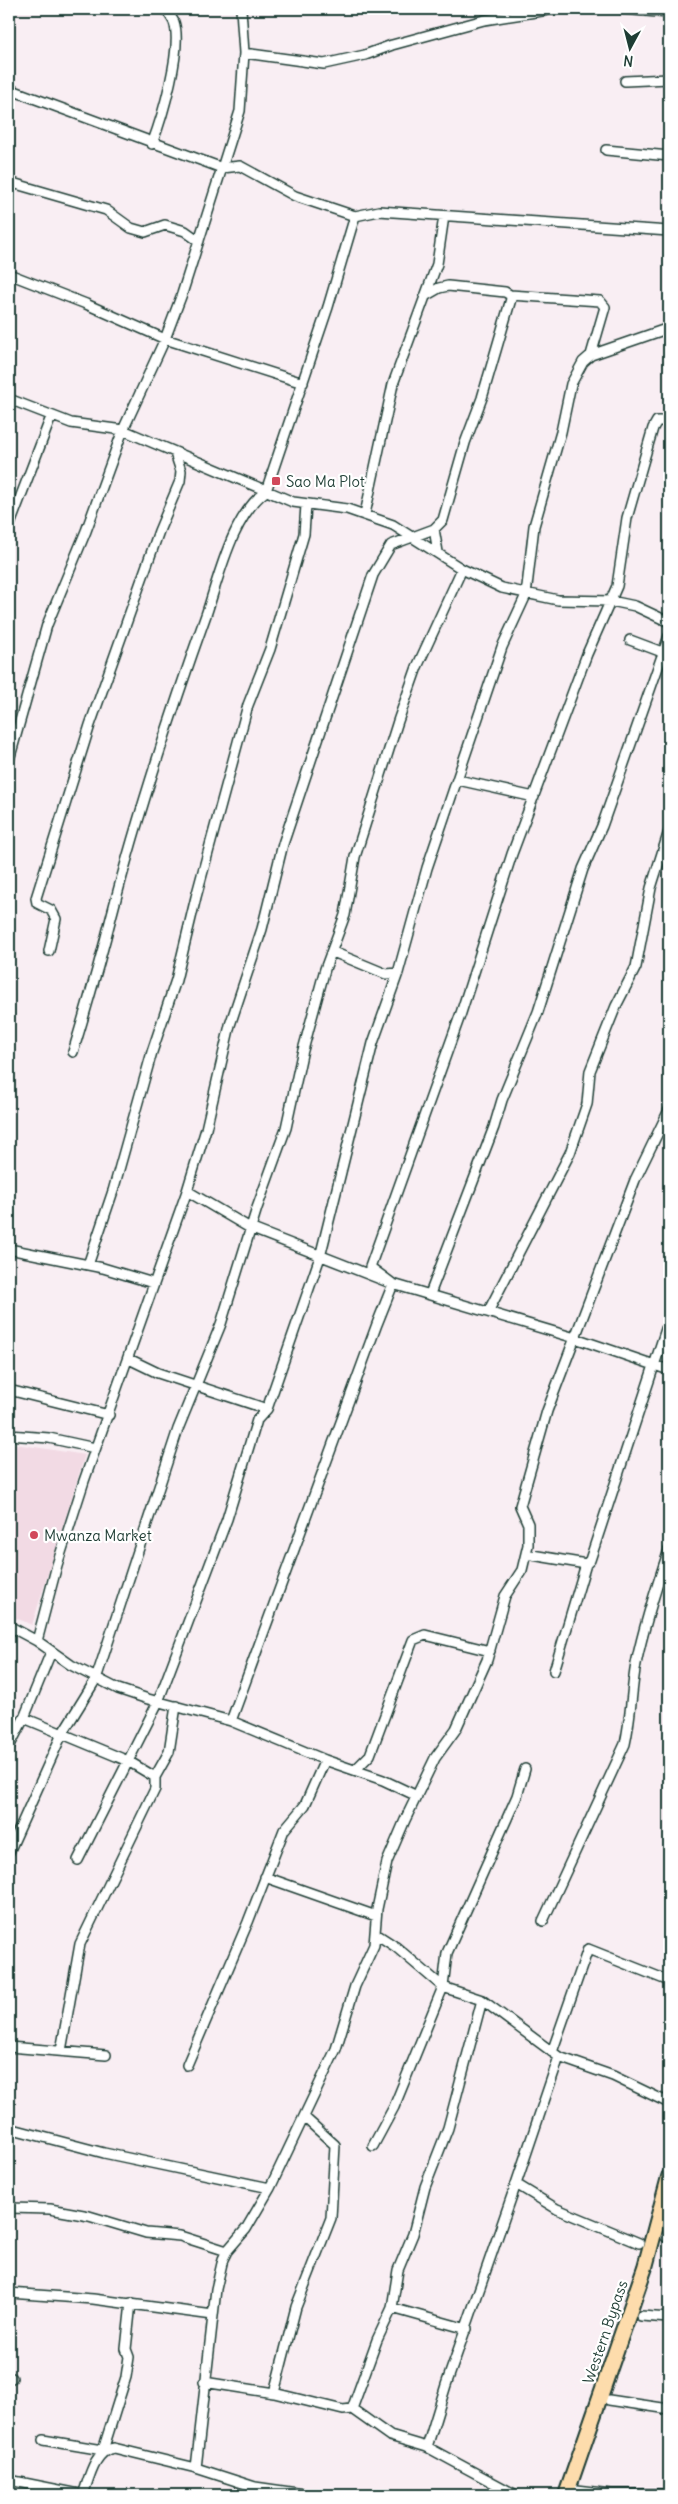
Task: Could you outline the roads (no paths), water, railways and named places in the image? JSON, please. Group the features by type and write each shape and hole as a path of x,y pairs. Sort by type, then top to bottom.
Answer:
{"main road":[{"name":"Western Bypass","path":"572,2492 648,2258 669,2177"}],"street":[{"path":"152,144 164,114 176,36 174,22 166,9"},
{"path":"9,760 34,678 47,625 123,430 165,339 199,241 240,112 244,53 241,9"},
{"path":"244,53 324,64 366,55 392,45 484,20 555,9"},
{"path":"622,9 669,13"},
{"path":"625,81 669,78"},
{"path":"9,89 152,144 222,168 240,166 295,196 355,216 379,211 669,231"},
{"path":"606,150 669,156"},
{"path":"9,182 106,210 131,228 145,232 165,225 185,231 199,241"},
{"path":"74,1052 101,962 130,849 201,629 234,536 248,508 266,491 303,383 355,216"},
{"path":"366,514 393,384 413,324 437,264 444,216"},
{"path":"9,274 86,304 165,339 303,383"},
{"path":"425,296 439,288 448,286 505,292 510,295 600,301 605,307 591,355"},
{"path":"38,1641 57,1565 95,1448 109,1415 153,1284 187,1191 206,1129 230,1025 262,929 283,844 373,575 391,545 401,540 416,538 434,529 443,520 465,443 482,398 511,299 510,295"},
{"path":"78,1860 97,1818 158,1702 227,1519 257,1420 267,1409 320,1257 373,1043 398,973 416,904 502,647 526,595 534,526 561,432 571,384 583,362 591,355 669,328"},
{"path":"9,399 51,417 71,423 123,430 293,502 306,505 329,506 366,514 416,538 462,569 484,581 526,595 558,600 610,601 635,606 669,622"},
{"path":"9,527 51,417"},
{"path":"393,1284 370,1267 461,1013 512,854 591,645 616,586 627,518 650,437 657,421 669,421"},
{"path":"49,952 56,919 51,910 37,903 36,898 90,726 159,532 180,481 180,471 175,453"},
{"path":"88,1265 113,1191 149,1061 176,980 248,705 270,649 304,534 306,505"},
{"path":"434,529 438,552"},
{"path":"9,1852 62,1734 96,1678 169,1456 221,1324 250,1228 286,1128 302,1054 326,969 345,915 355,857 398,721 417,667 462,569"},
{"path":"430,1294 505,1092 538,1012 583,869 602,826 669,636"},
{"path":"630,640 662,652"},
{"path":"458,780 534,797"},
{"path":"488,1312 570,1152 587,1104 590,1071 616,1006 636,967 651,888 669,831"},
{"path":"332,952 386,974 398,973"},
{"path":"196,2468 204,2382 216,2289 227,2251 246,2229 270,2188 336,2049 346,2014 374,1945 376,1916 387,1862 435,1758 456,1729 490,1651 504,1596 522,1570 526,1554 528,1524 520,1506 547,1411 635,1180 669,1110"},
{"path":"187,1191 250,1228 320,1257 393,1284 574,1338 669,1370"},
{"path":"9,1249 88,1265 153,1284"},
{"path":"231,1721 376,1324 393,1284"},
{"path":"554,1671 586,1564 590,1560 669,1320"},
{"path":"129,1358 158,1373 267,1409"},
{"path":"9,1390 109,1415"},
{"path":"9,1434 49,1438 95,1448"},
{"path":"543,1921 625,1744 630,1721 635,1666 648,1612 669,1550"},
{"path":"526,1554 586,1564"},
{"path":"9,1626 38,1641 51,1652 118,1689 158,1702 231,1721 418,1796"},
{"path":"355,1770 370,1755 413,1640 425,1635 490,1651"},
{"path":"9,1746 24,1718 51,1652"},
{"path":"61,2051 80,1944 155,1789 155,1777 169,1752 176,1706"},
{"path":"24,1718 128,1761 155,1777"},
{"path":"187,2065 248,1922 284,1830 305,1804 325,1760"},
{"path":"373,2146 394,2107 443,1987 447,1953 517,1796 525,1769"},
{"path":"265,1877 376,1916"},
{"path":"376,1934 396,1947 443,1987 482,2000 555,2055 613,2076 669,2103"},
{"path":"428,2447 446,2385 516,2184 588,1948 669,1981"},
{"path":"352,2409 377,2340 392,2308 398,2270 413,2234 425,2187 448,2128 482,2000"},
{"path":"9,2047 106,2055"},
{"path":"274,2393 296,2307 331,2218 336,2144 304,2117"},
{"path":"9,2128 104,2153 270,2188"},
{"path":"516,2184 556,2209 639,2243"},
{"path":"9,2208 50,2209 89,2216 146,2233 180,2236 227,2251"},
{"path":"9,2293 131,2303 213,2316"},
{"path":"9,2480 84,2495 94,2465 103,2450 126,2377 129,2357 126,2349 131,2303"},
{"path":"392,2308 466,2329"},
{"path":"641,2316 669,2318"},
{"path":"204,2382 274,2393 344,2410 352,2409 390,2436 428,2447 516,2495"},
{"path":"609,2400 669,2409"},
{"path":"43,2440 103,2450 114,2448 196,2468 255,2487 311,2495"},
{"path":"572,2492 669,2494"}],"place":[{"name":"Sao Ma Plot","path":"276,481"},
{"name":"Mwanza Market","path":"34,1535"}]}
